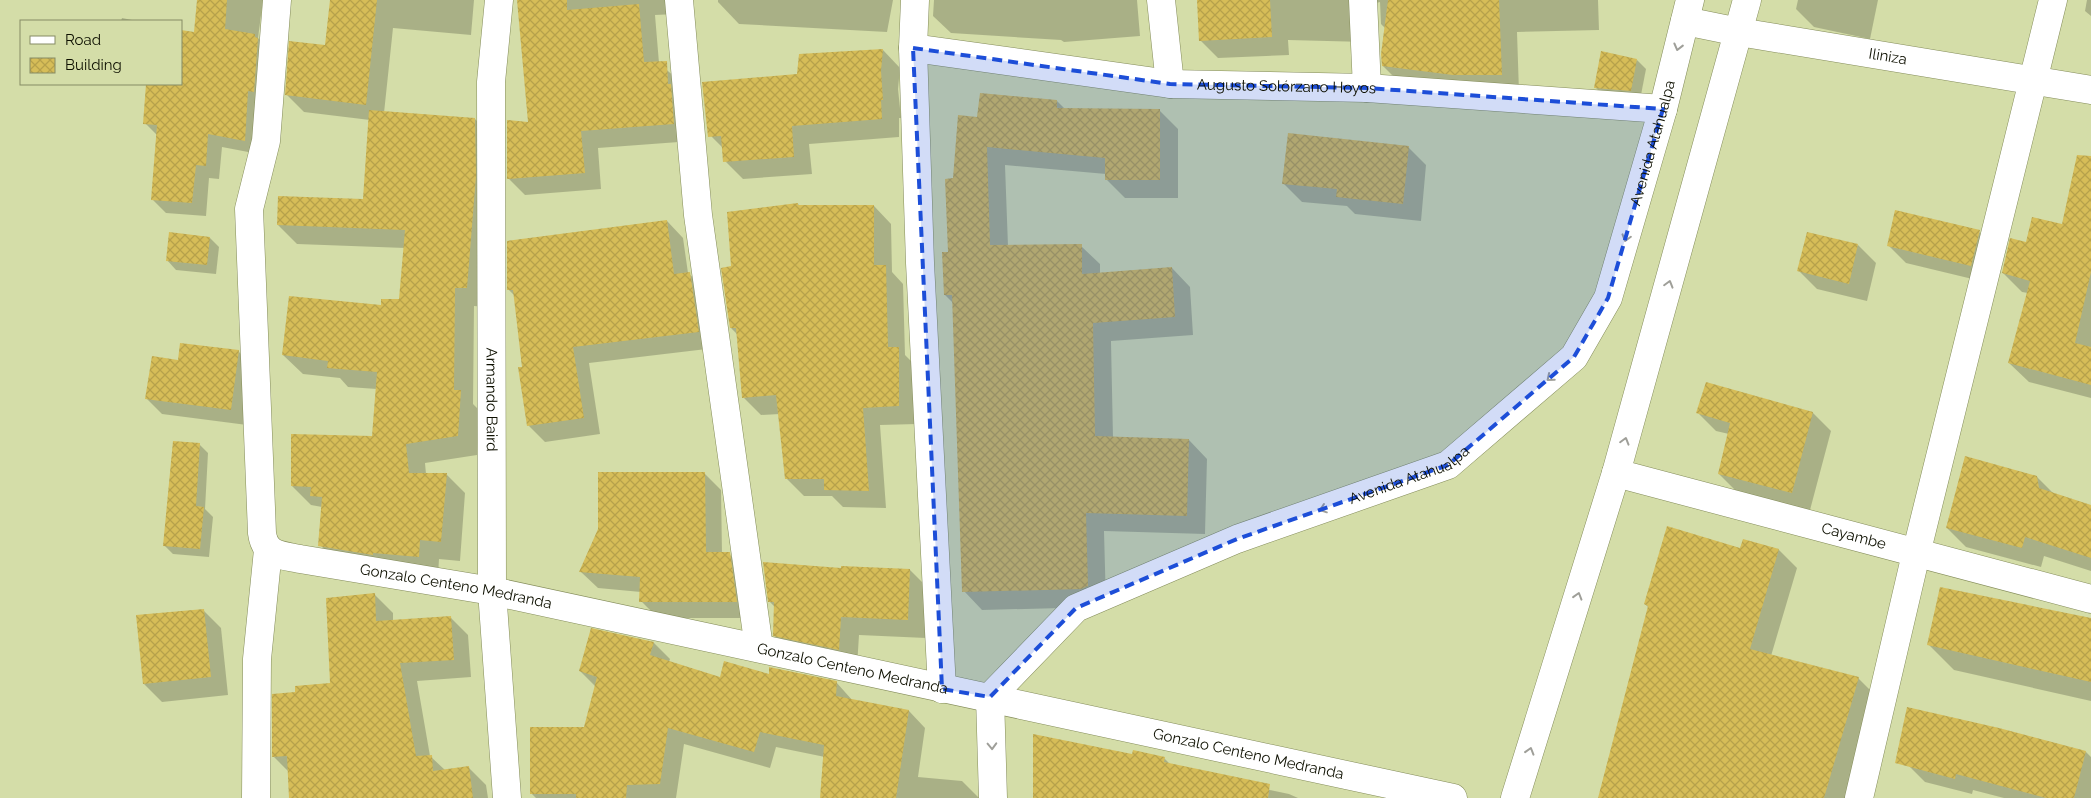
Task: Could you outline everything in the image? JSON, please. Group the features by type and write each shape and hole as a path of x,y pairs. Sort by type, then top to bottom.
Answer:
{"main road":[{"path":"256,798 258,659 265,541 249,209 266,140 277,0"},
{"name":"Armando Baird","path":"498,0 491,82 492,591 507,798"},
{"path":"679,0 698,215 759,648"},
{"path":"914,0 913,48 920,263 942,689"},
{"path":"1161,0 1170,84"},
{"path":"1363,0 1367,88"},
{"path":"1516,798 1616,473 1747,0"},
{"path":"1859,798 1916,554 2053,0"},
{"name":"Iliniza","path":"1687,10 1739,32 2091,90"},
{"name":"Avenida Atahualpa","path":"990,697 1076,608 1237,539 1448,465 1574,357 1608,298 1663,109 1687,10"},
{"name":"Augusto Solórzano Hoyos","path":"913,48 1170,84 1367,88 1663,109"},
{"name":"Cayambe","path":"1616,473 2091,599"},
{"name":"Gonzalo Centeno Medranda","path":"265,541 276,554 492,591 1453,798"},
{"path":"990,697 993,798"}],"highlighted area":[{"path":"913,48 1170,84 1367,88 1663,109 1608,298 1574,357 1448,465 1237,539 1076,608 990,697 942,689"}],"building":[{"path":"197,0 227,0 225,29 255,34 255,37 258,38 254,92 248,91 245,141 208,134 206,166 196,165 192,203 151,200 157,125 143,124 146,85 182,85 182,30 194,32"},
{"path":"330,0 377,0 366,105 285,95 289,41 325,45"},
{"path":"517,0 567,0 567,10 639,4 644,62 667,61 668,84 671,84 674,124 581,131 585,173 507,179 507,120 528,122"},
{"path":"1197,0 1270,0 1272,37 1199,41"},
{"path":"1388,0 1499,0 1502,75 1453,75 1382,66 1381,54"},
{"path":"883,49 881,71 882,119 792,126 794,157 723,162 721,136 708,137 702,82 797,74 799,54"},
{"path":"1601,51 1637,59 1631,91 1594,88"},
{"path":"980,93 1057,100 1057,108 1160,109 1160,180 1105,180 1105,158 987,147 990,245 1082,244 1082,274 1172,267 1175,317 1093,323 1095,436 1189,439 1187,516 1086,513 1088,586 1081,589 962,592 952,295 944,295 942,252 948,252 945,179 953,178 958,115 977,117"},
{"path":"369,110 475,118 476,176 467,288 455,288 454,390 461,390 458,436 406,444 409,473 447,473 441,542 420,540 419,557 373,553 373,555 318,546 322,497 310,496 311,487 291,486 291,434 372,436 377,372 327,368 328,361 282,355 289,296 381,305 381,299 399,299 405,230 277,225 278,196 363,199"},
{"path":"1288,133 1409,146 1403,204 1336,197 1337,189 1282,184"},
{"path":"2077,155 2091,156 2091,272 2075,343 2091,347 2091,385 2008,363 2030,281 2002,273 2010,238 2026,242 2032,217 2062,224"},
{"path":"798,203 798,205 874,205 874,265 886,265 888,347 899,347 899,406 863,408 869,491 824,490 824,479 785,479 776,395 742,398 736,328 730,328 721,268 731,266 727,212"},
{"path":"1895,210 1980,230 1971,266 1887,246"},
{"path":"667,220 674,274 690,272 699,332 573,347 584,418 527,426 518,367 522,367 513,290 507,290 507,241"},
{"path":"169,232 210,237 207,265 166,261"},
{"path":"1807,232 1858,244 1849,284 1797,271"},
{"path":"180,343 239,350 231,410 145,399 152,356 178,360"},
{"path":"1706,382 1813,412 1792,493 1718,474 1730,423 1696,413"},
{"path":"173,441 200,443 196,506 204,507 200,549 163,546"},
{"path":"1965,456 2037,476 2039,488 2091,505 2091,558 2025,537 2022,548 1946,528"},
{"path":"598,472 705,472 706,552 730,552 737,602 639,602 640,577 579,572 598,529"},
{"path":"1667,526 1740,548 1743,539 1779,549 1750,649 1859,677 1824,798 1598,798 1648,606 1644,604"},
{"path":"763,562 841,568 841,566 910,569 908,620 841,617 839,650 773,636 774,602 768,602"},
{"path":"1940,587 2091,618 2091,682 1927,645"},
{"path":"375,593 376,621 451,616 454,660 400,663 416,756 432,755 433,771 469,766 473,798 289,798 287,756 272,757 272,694 295,692 295,686 330,683 326,598"},
{"path":"204,609 211,677 143,684 136,615"},
{"path":"591,628 654,642 650,655 720,677 724,661 769,674 769,667 837,681 836,696 909,710 896,798 820,798 824,745 760,732 754,752 668,728 660,784 627,785 626,798 576,798 576,794 530,794 530,727 584,727 597,677 579,671"},
{"path":"1907,707 1999,728 2086,751 2074,798 2046,798 1956,774 1955,779 1895,763"},
{"path":"1033,734 1132,754 1133,750 1165,757 1164,762 1270,784 1268,798 1033,798"}]}
